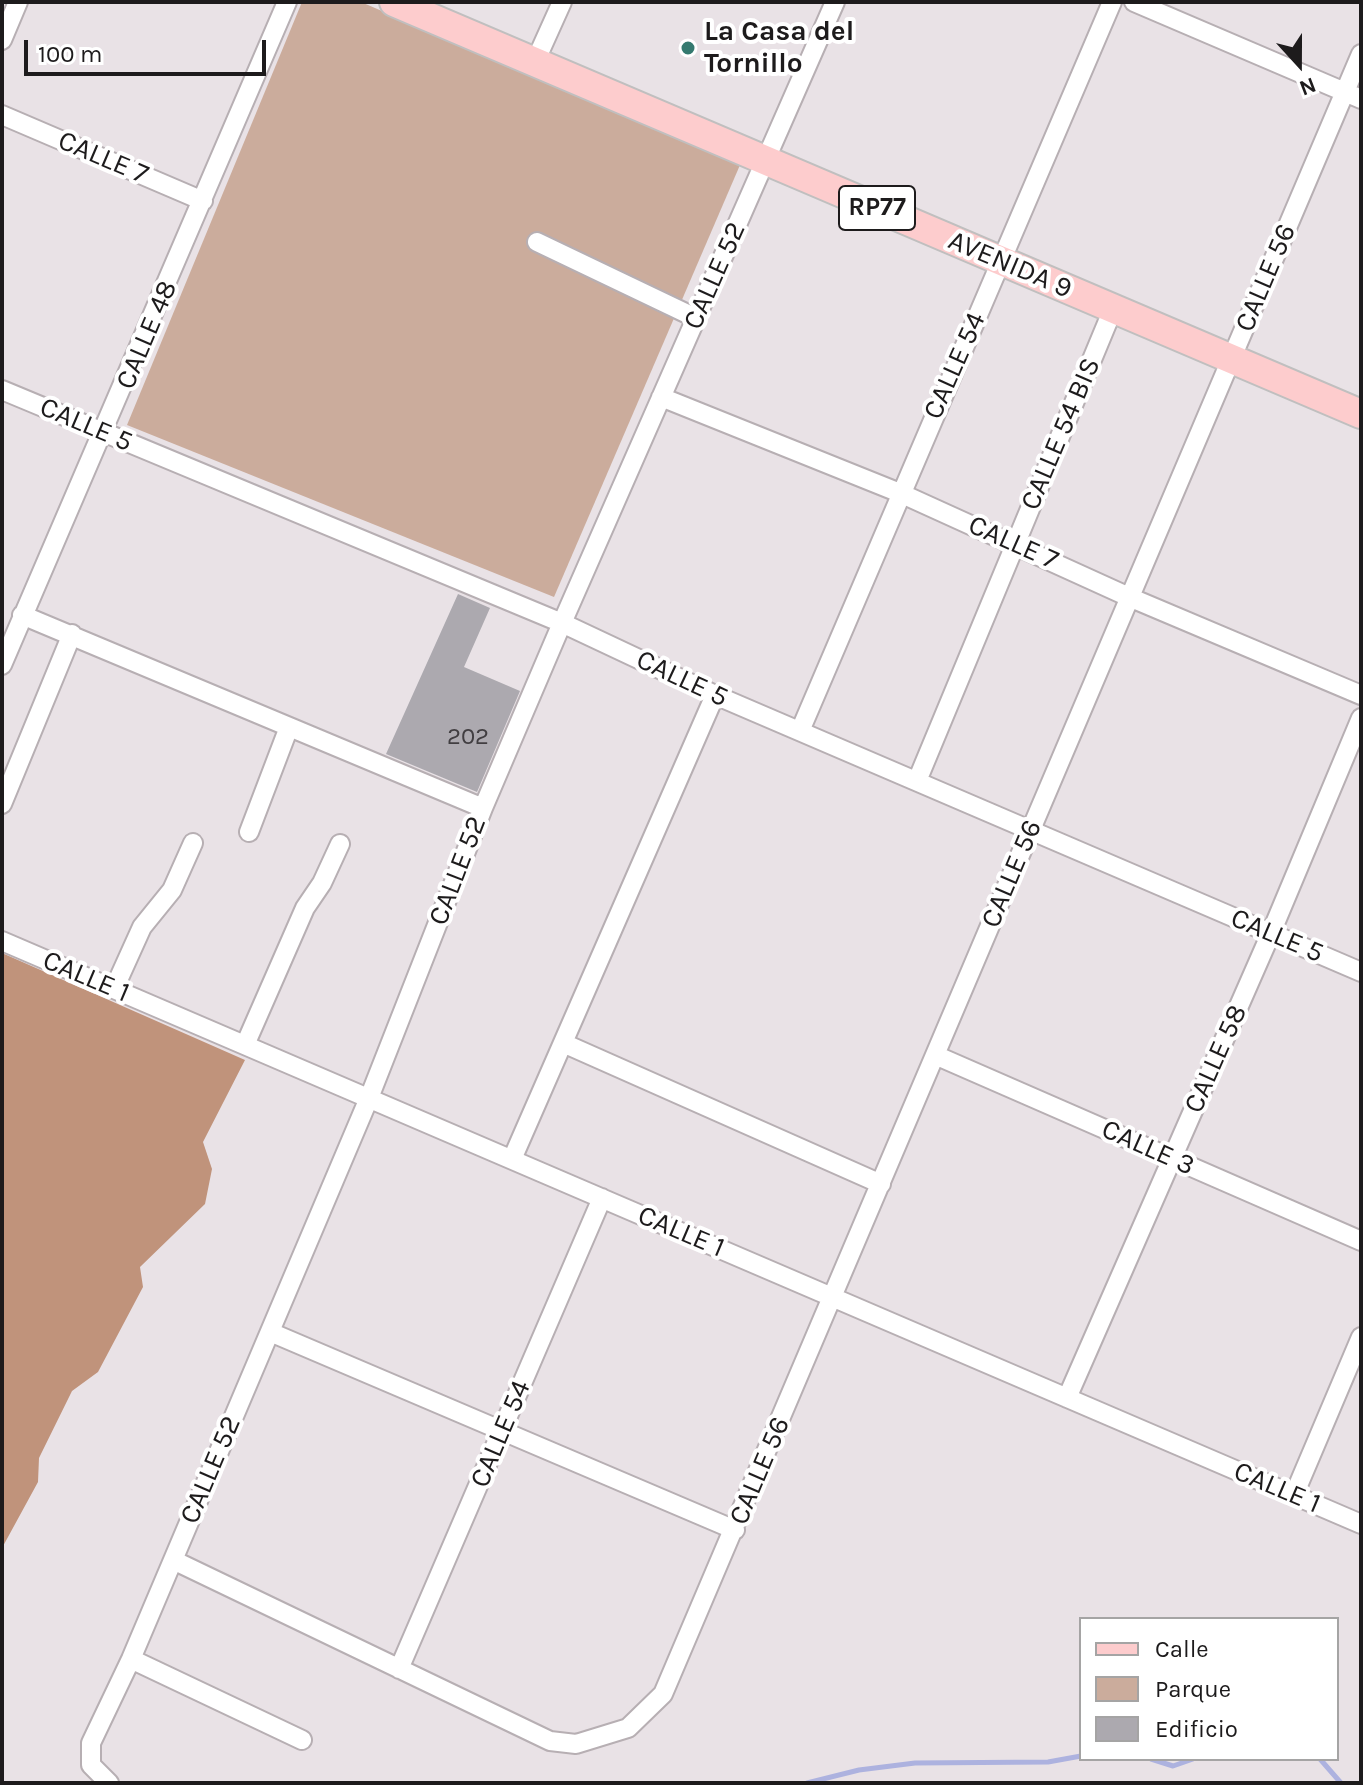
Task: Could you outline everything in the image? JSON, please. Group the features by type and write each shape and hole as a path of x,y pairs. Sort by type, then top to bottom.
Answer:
{"main road":[{"name":"AVENIDA 9","path":"394,2 539,55 1234,352 1361,414"},
{"name":"AVENIDA 9","path":"437,2 539,55"},
{"name":"AVENIDA 9","path":"1004,254 1113,309 1361,398"}],"street":[{"path":"2,40 18,2"},
{"name":"CALLE 48","path":"2,665 105,433 287,2"},
{"path":"539,55 562,2"},
{"name":"CALLE 52","path":"109,1783 91,1765 91,1743 131,1659 369,1098 483,808 562,623 835,2"},
{"name":"CALLE 54","path":"800,731 1112,2"},
{"path":"1134,2 1353,96"},
{"name":"CALLE 56","path":"399,1669 550,1741 576,1744 628,1728 663,1694 1234,352 1353,96 1361,54"},
{"name":"CALLE 7","path":"2,115 203,201"},
{"path":"537,242 696,318"},
{"name":"CALLE 54 BIS","path":"917,781 1113,309"},
{"name":"CALLE 5","path":"2,390 562,623 715,695 1361,972"},
{"name":"CALLE 7","path":"661,397 900,493 1129,597 1361,695"},
{"path":"22,615 483,808"},
{"path":"2,804 72,634"},
{"path":"513,1157 715,695"},
{"name":"CALLE 58","path":"1067,1398 1271,933 1361,718"},
{"path":"249,832 289,727"},
{"path":"114,989 142,927 172,890 193,843"},
{"path":"245,1045 305,908 322,883 340,844"},
{"name":"CALLE 1","path":"2,941 513,1157 1361,1524"},
{"path":"563,1043 881,1184"},
{"name":"CALLE 3","path":"935,1055 1361,1241"},
{"name":"CALLE 54","path":"399,1669 602,1198"},
{"path":"270,1332 735,1530"},
{"path":"1294,1495 1361,1337"},
{"path":"173,1560 399,1669"},
{"path":"131,1659 302,1740"}],"green space":[{"path":"302,2 361,2 740,165 554,597 127,425"}],"shaded area":[{"path":"2,953 245,1060 203,1142 212,1169 205,1204 140,1267 143,1287 98,1372 72,1391 39,1458 38,1482 2,1548"}],"building":[{"path":"458,594 490,608 464,667 520,691 477,792 386,754"}],"waterway":[{"path":"807,1783 859,1770 915,1763 1048,1762 1079,1756"},
{"path":"1157,1761 1173,1766 1187,1761"},
{"path":"1322,1761 1341,1783"}],"place":[{"name":"La Casa del Tornillo","path":"688,48"}]}
